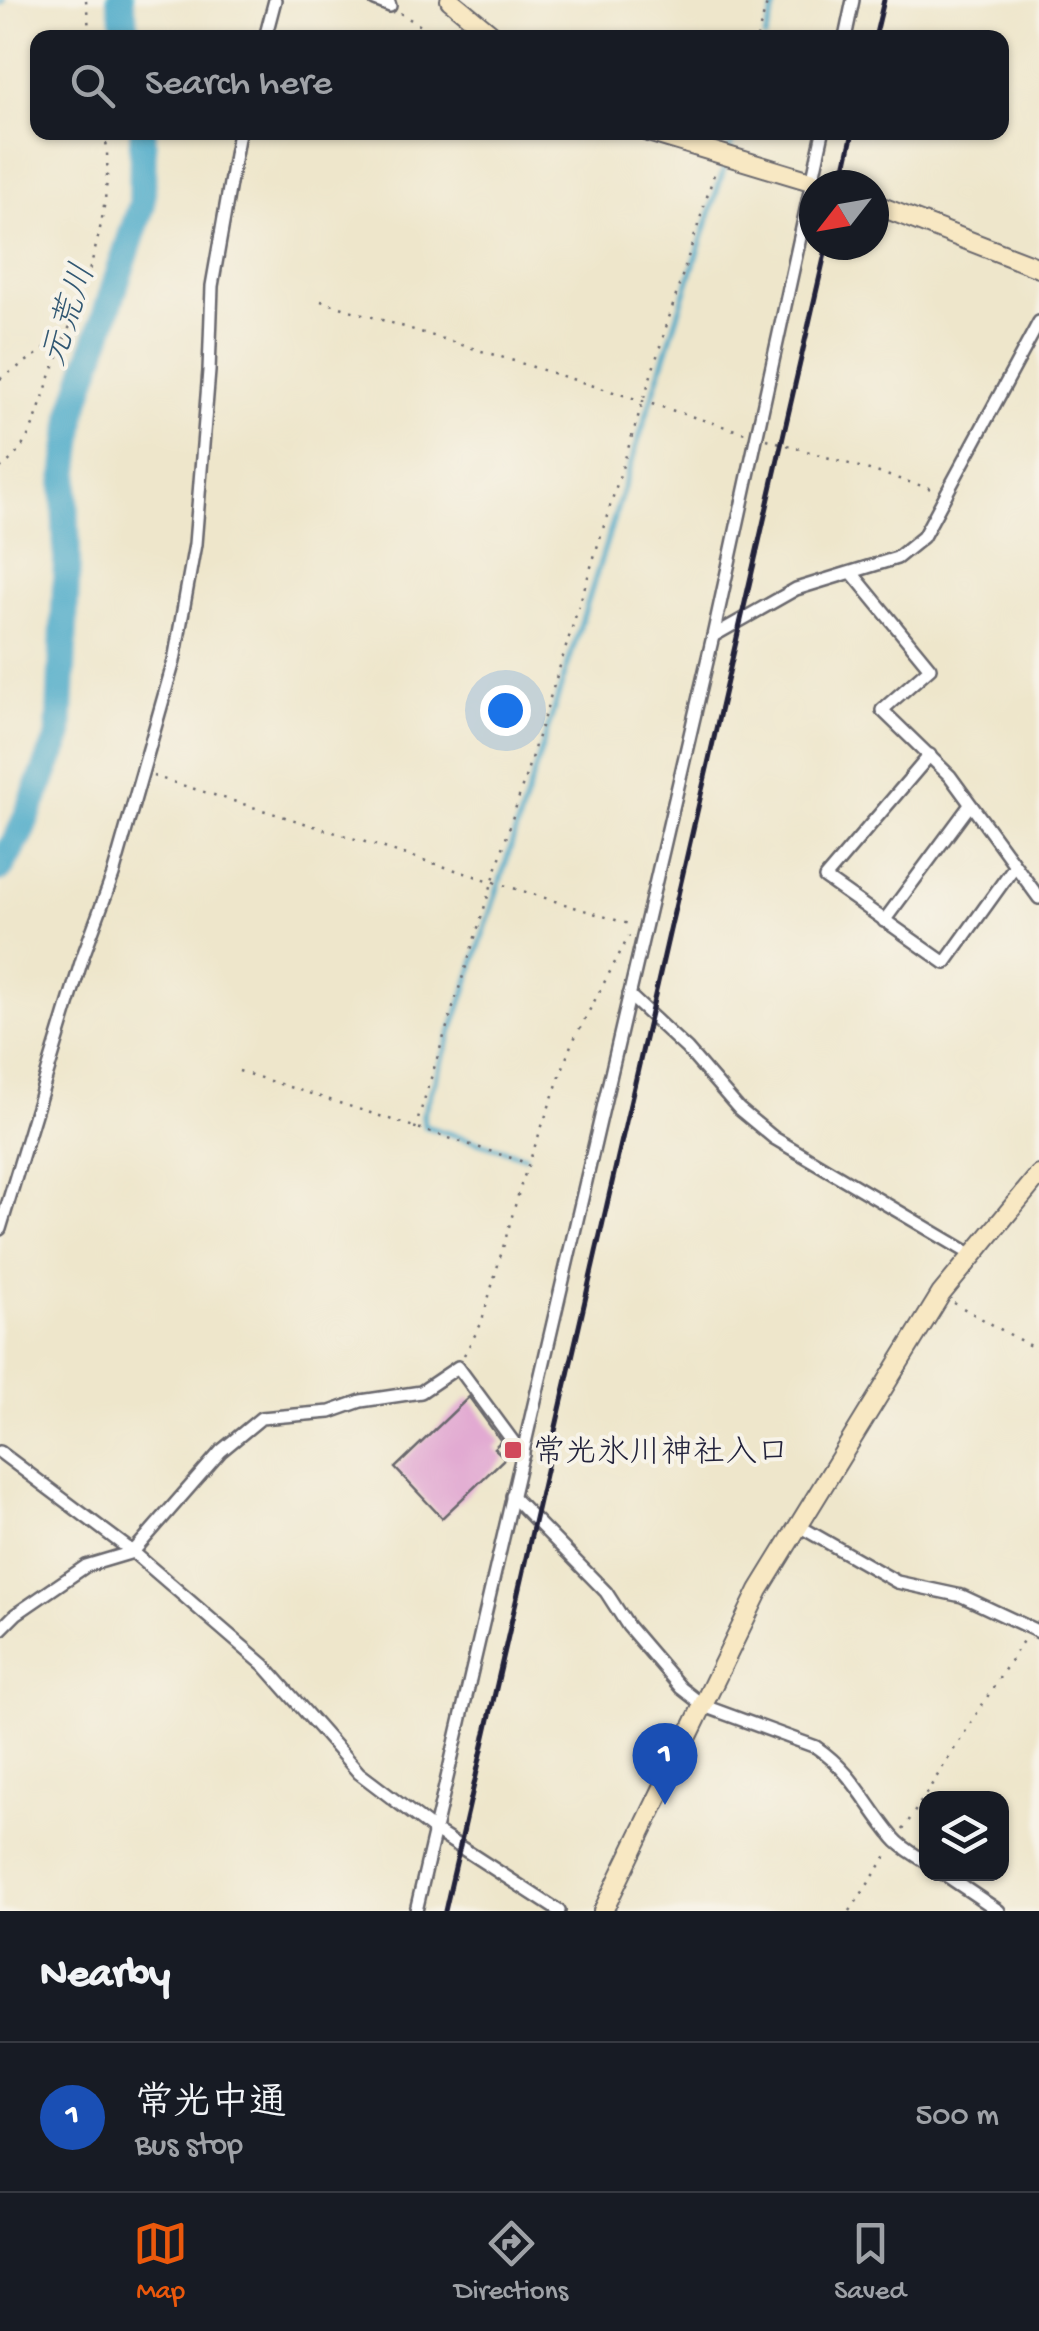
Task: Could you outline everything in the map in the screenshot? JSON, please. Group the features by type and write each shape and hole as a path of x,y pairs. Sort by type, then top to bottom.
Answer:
{"street":[{"path":"268,30 275,0"},
{"path":"375,0 389,3"},
{"path":"450,0 486,30"},
{"path":"847,30 854,0"},
{"path":"0,1229 83,956 113,875 174,661 195,544 210,371 212,286 237,140"},
{"path":"675,140 799,177"},
{"path":"819,170 822,140"},
{"path":"889,210 1039,268"},
{"path":"416,1911 800,260"},
{"path":"713,636 796,589 897,558 923,538 1039,322"},
{"path":"853,574 930,668 882,710 930,755 1039,898"},
{"path":"930,755 824,878 945,963 1014,867"},
{"path":"884,920 970,805"},
{"path":"628,995 686,1049 739,1109 774,1138 974,1256"},
{"path":"603,1911 759,1590 941,1294 1039,1175"},
{"path":"0,1630 16,1614 86,1566 133,1552 221,1451 260,1418 330,1412 361,1401 421,1392 458,1367 523,1455"},
{"path":"0,1452 133,1552 264,1665 346,1761 434,1830 559,1911"},
{"path":"512,1496 606,1592 628,1626 681,1688 704,1706 816,1747 853,1778 896,1841 919,1857"},
{"path":"799,1526 897,1582 962,1596 1035,1630"},
{"path":"955,1881 1000,1911"}],"path":[{"path":"86,0 89,30"},
{"path":"759,30 768,0"},
{"path":"389,3 428,30"},
{"path":"0,468 24,446 89,279 106,140"},
{"path":"416,1128 721,154"},
{"path":"321,301 946,494"},
{"path":"0,378 67,334"},
{"path":"140,772 643,929"},
{"path":"458,1367 481,1324 529,1164 570,1046 630,934 643,929"},
{"path":"239,1071 529,1164"},
{"path":"941,1294 1039,1352"},
{"path":"850,1911 1035,1630"}],"building":[{"path":"469,1397 501,1441 494,1448 505,1458 442,1518 395,1468"}],"waterway":[{"path":"0,3 3,0"},
{"name":"元荒川","path":"120,0 126,30"},
{"path":"768,30 777,0"},
{"name":"元荒川","path":"0,868 20,833 59,737 67,560 65,487 74,410 142,204 143,140"},
{"path":"729,151 732,140"},
{"path":"525,1156 424,1126 423,1115 726,162"}],"railway":[{"path":"877,30 884,0"},
{"path":"844,170 851,140"},
{"path":"445,1911 824,260"}],"place":[{"name":"常光氷川神社入口","path":"513,1450"},
{"name":"常光中通","path":"665,1805"}]}
